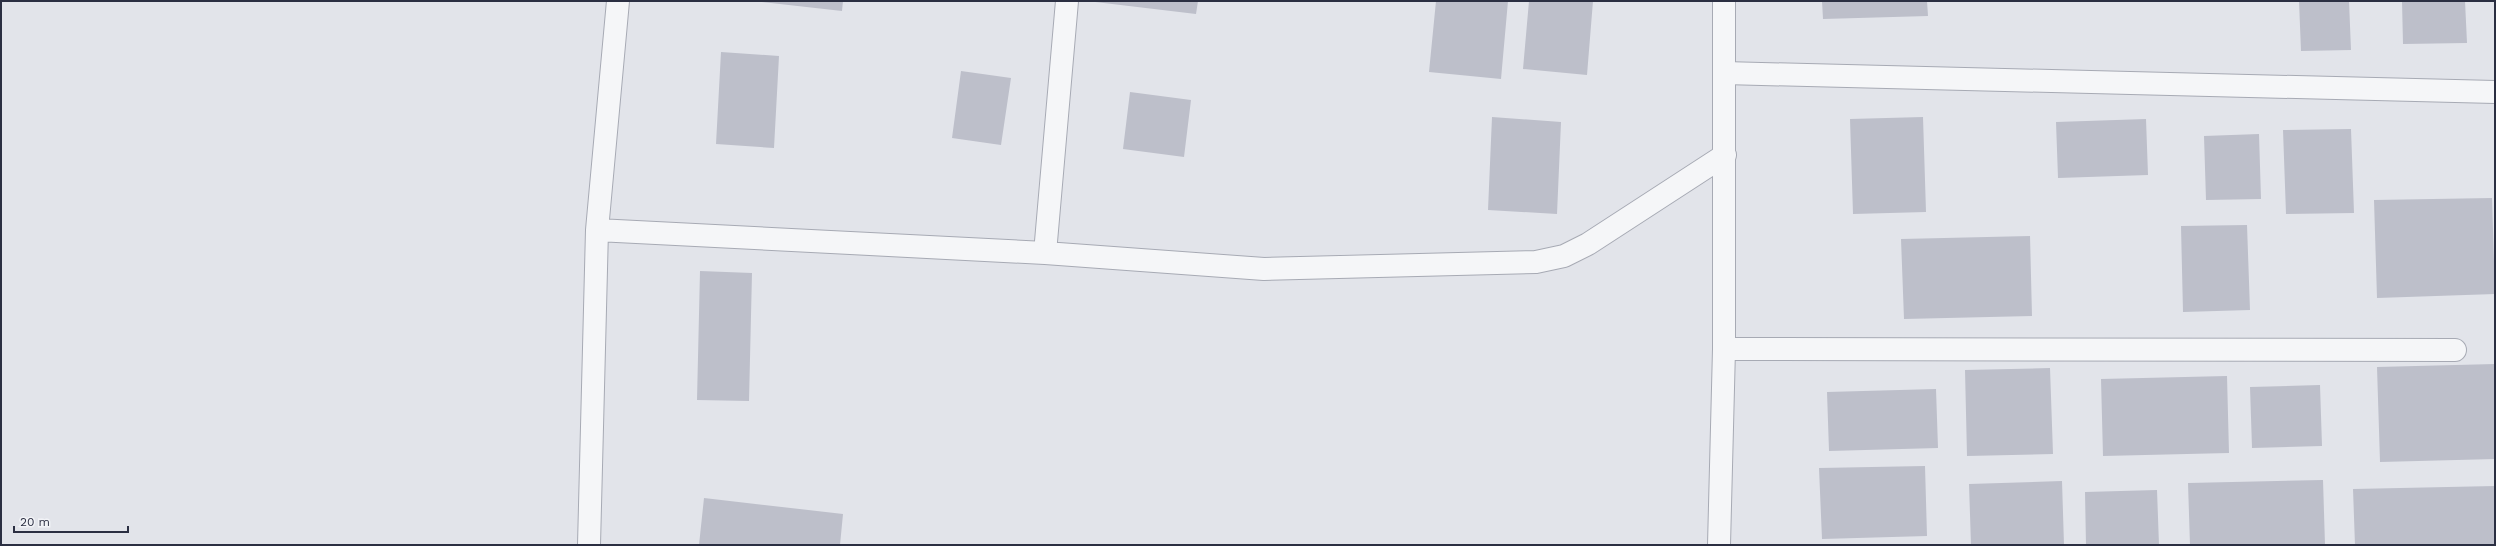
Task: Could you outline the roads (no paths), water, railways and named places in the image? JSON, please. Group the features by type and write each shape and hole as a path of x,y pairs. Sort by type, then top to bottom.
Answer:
{"street":[{"path":"589,545 597,230 618,1"},
{"path":"1045,253 1067,1"},
{"path":"1719,545 1724,349 1724,1"},
{"path":"1724,73 2495,92"},
{"path":"597,230 1045,253 1264,269 1536,262 1564,256 1588,244 1725,155"},
{"path":"1724,349 2455,350"}]}
